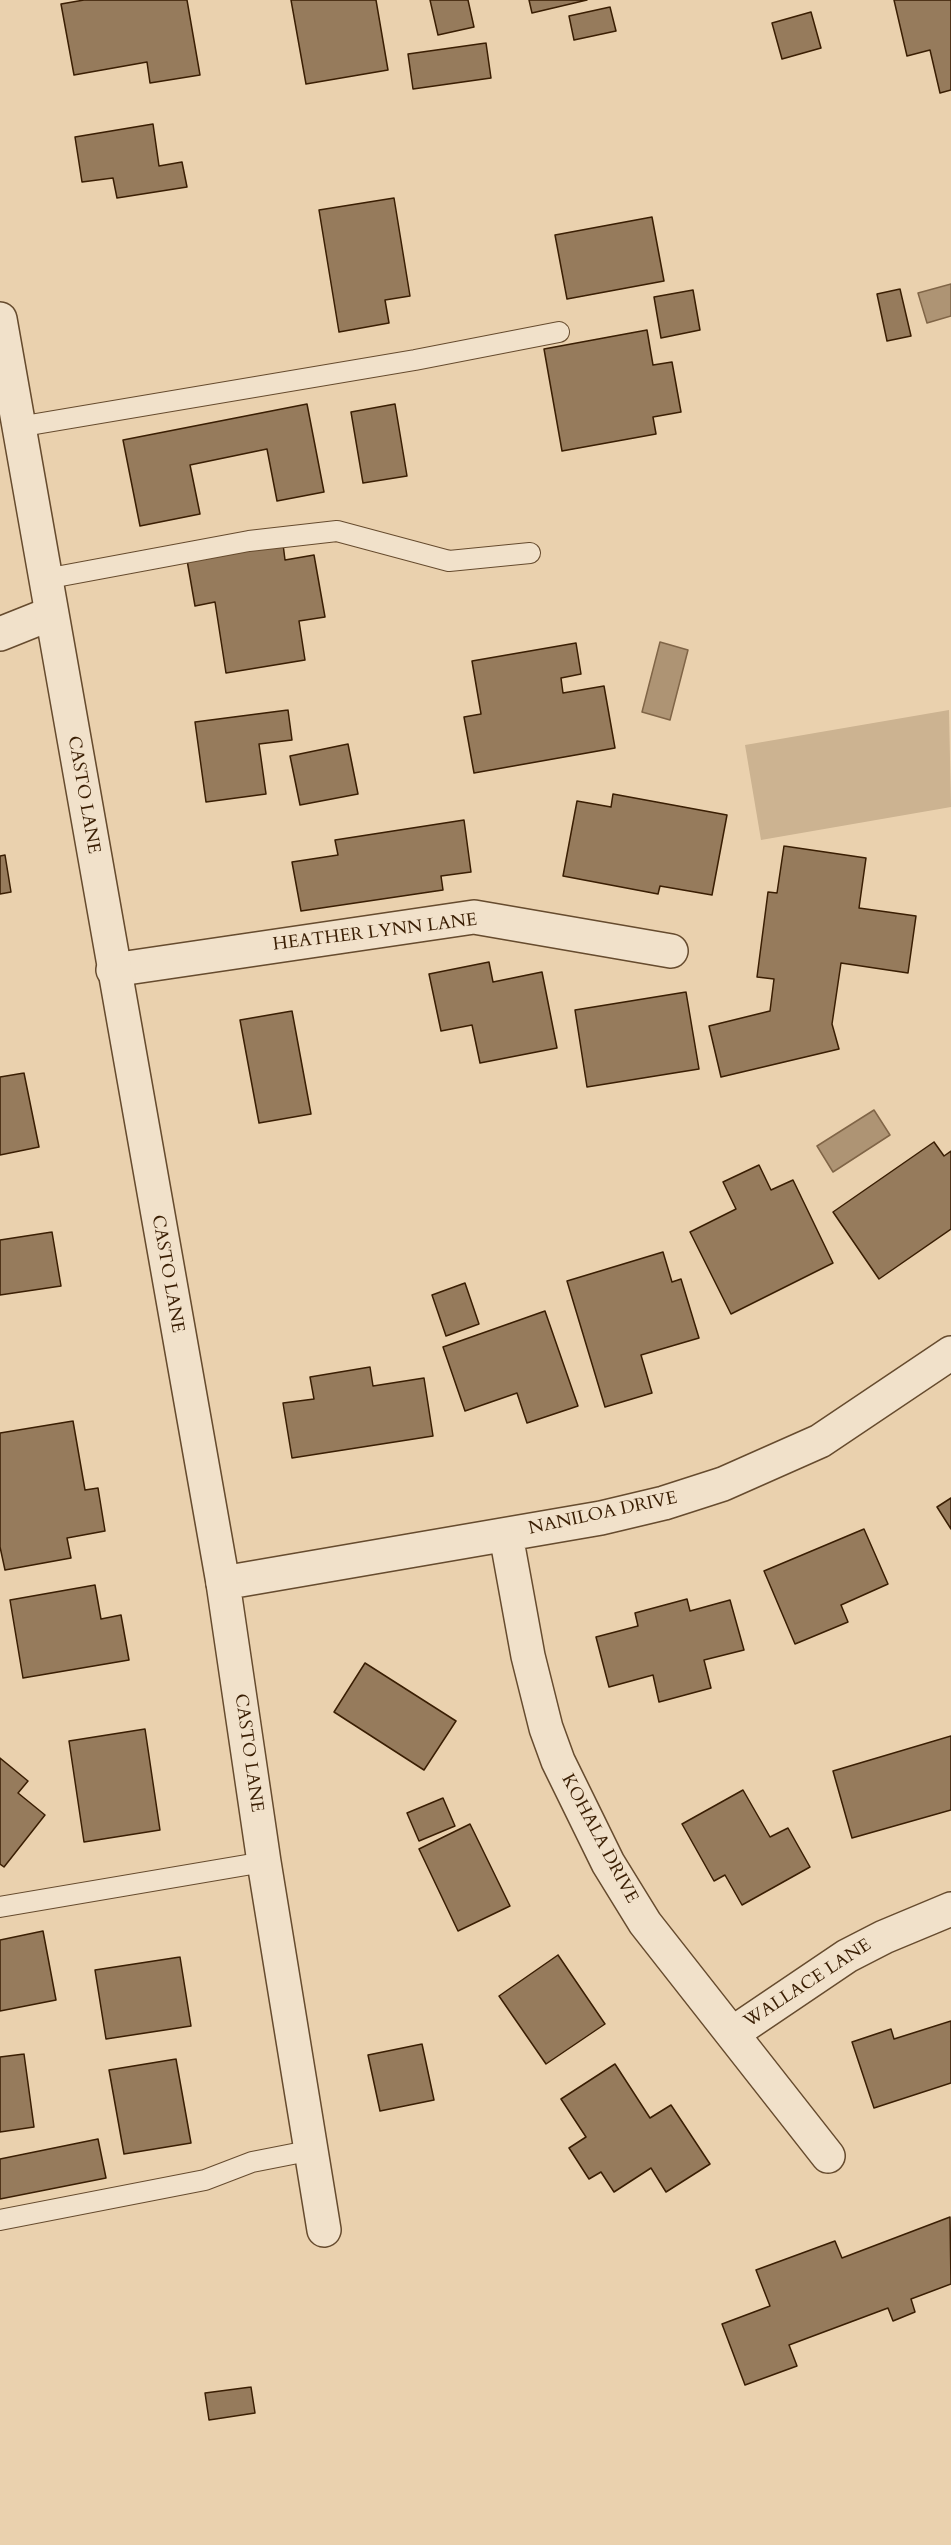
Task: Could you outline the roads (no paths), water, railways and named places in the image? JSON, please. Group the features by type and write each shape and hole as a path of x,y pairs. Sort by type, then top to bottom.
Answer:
{"street":[{"name":"CASTO LANE","path":"0,319 113,970 223,1583 264,1862 313,2150 324,2230"},
{"path":"0,634 51,615"},
{"name":"HEATHER LYNN LANE","path":"113,970 474,917 671,951"},
{"name":"NANILOA DRIVE","path":"223,1583 601,1518 664,1503 763,1467 820,1441 951,1353"},
{"name":"KOHALA DRIVE","path":"506,1534 537,1693 558,1761 608,1863 645,1923 828,2156"},
{"name":"WALLACE LANE","path":"733,2033 847,1956 884,1936 951,1909"}],"lane":[{"path":"18,427 415,360 559,332"},
{"path":"45,579 249,541 337,531 449,561 530,553"},
{"path":"0,1907 264,1862"},
{"path":"0,2220 205,2180 252,2162 313,2150"}]}
